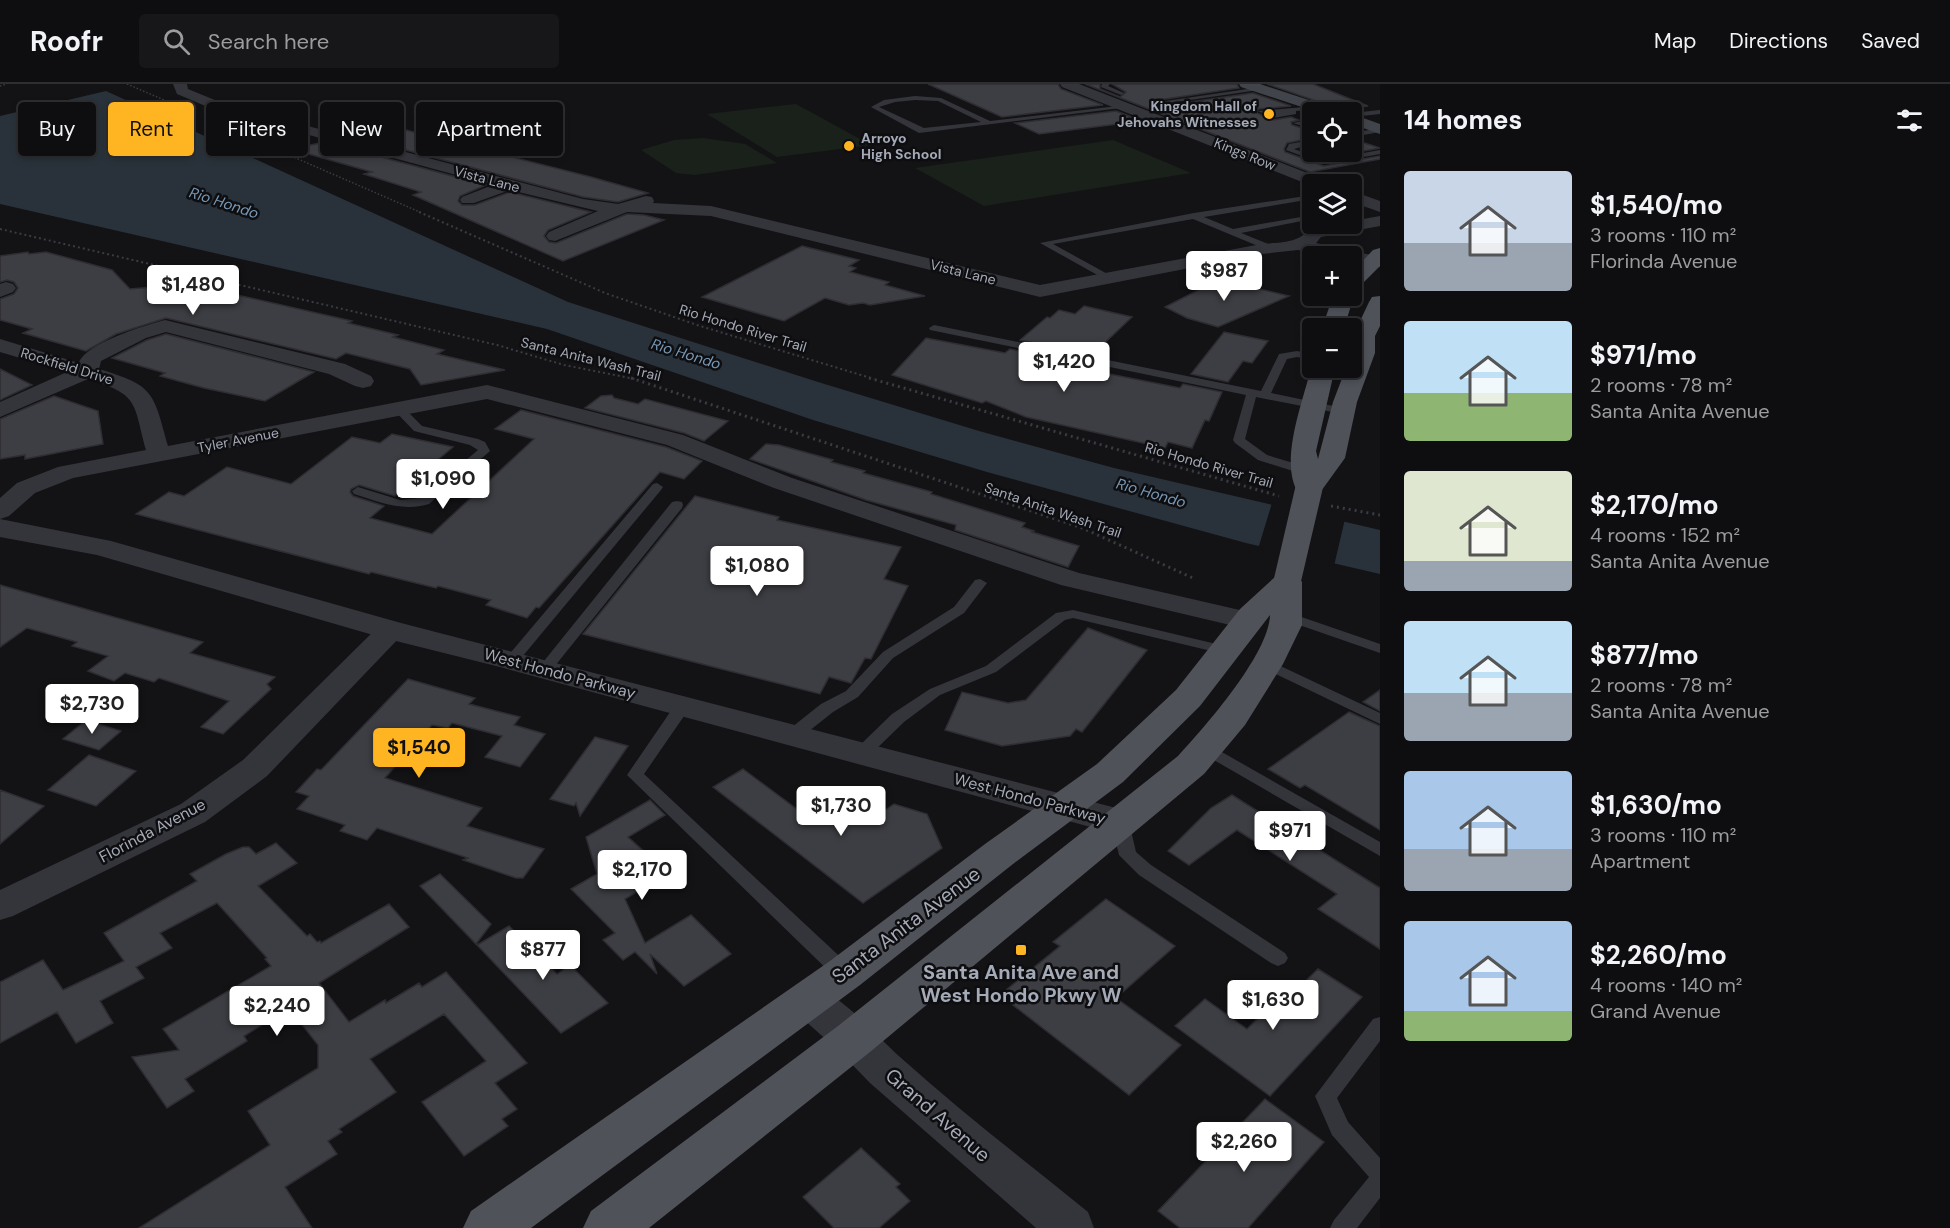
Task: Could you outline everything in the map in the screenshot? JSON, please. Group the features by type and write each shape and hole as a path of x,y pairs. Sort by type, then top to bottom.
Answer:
{"main road":[{"path":"1253,86 1302,106"},
{"path":"1362,121 1380,129"},
{"path":"1362,274 1378,259"},
{"name":"Santa Anita Avenue","path":"1362,351 1364,336 1380,302"},
{"name":"Santa Anita Avenue","path":"1314,485 1303,451 1321,378"},
{"name":"Santa Anita Avenue","path":"489,1228 845,973 990,860 1110,773 1188,698 1224,650 1264,614 1287,582 1314,485 1332,458 1353,378"},
{"name":"Santa Anita Avenue","path":"609,1228 854,1039 1191,765 1233,717 1266,664 1286,625 1264,614"}],"street":[{"name":"Vista Lane","path":"180,84 182,91 253,121 299,128 582,204 711,211 1040,291 1110,279"},
{"name":"Kings Row","path":"1067,84 1302,176"},
{"path":"468,200 508,185"},
{"path":"1298,245 1310,240 1316,233 1369,207"},
{"path":"555,236 623,208"},
{"path":"1110,279 1270,248 1298,245 1378,259"},
{"path":"0,410 88,371 91,358 139,334 165,326 337,369 363,381"},
{"name":"Rockfield Drive","path":"0,345 123,383 145,402 159,455"},
{"name":"Tyler Avenue","path":"0,512 26,488 68,472 487,392 675,440 783,483 1071,579 1264,614"},
{"name":"West Hondo Parkway","path":"0,528 102,547 391,630 512,660 1120,822"},
{"name":"Florinda Avenue","path":"0,906 193,813 255,768 391,630"},
{"name":"Grand Avenue","path":"807,999 854,1039 890,1074 1071,1228"}],"lane":[{"path":"1107,84 1103,86 1121,93"},
{"path":"1162,102 1253,86"},
{"path":"988,122 939,99 884,102 874,106 921,131 1126,107"},
{"path":"1290,111 1302,112"},
{"path":"1362,115 1380,112"},
{"path":"1362,133 1380,129"},
{"path":"1302,144 1292,146 1290,150 1302,154"},
{"path":"1362,155 1380,152"},
{"path":"1110,279 1044,243 1302,199"},
{"path":"1194,216 1270,248"},
{"path":"1231,232 1302,219"},
{"path":"934,328 1343,411"},
{"path":"1265,394 1283,357 1302,355"},
{"path":"1252,392 1239,440 1247,449 1314,485"},
{"path":"358,491 416,505 425,501 484,451 481,445 474,442 418,429 399,409"},
{"path":"512,660 657,487"},
{"path":"545,669 677,505"},
{"path":"793,735 827,708 852,694 888,655 959,610 980,583"},
{"path":"862,753 898,718 935,692 991,669 1061,616 1073,614 1224,650"},
{"path":"1264,614 1380,649"},
{"path":"1266,664 1380,719"},
{"path":"683,706 635,775 845,973"},
{"path":"1206,748 1380,850"},
{"path":"1120,822 1128,855 1145,870 1278,958"},
{"path":"1380,1025 1326,1096 1329,1112 1348,1140 1380,1173"},
{"path":"1342,1228 1380,1181"}],"path":[{"path":"0,86 7,84"},
{"path":"127,84 169,102"},
{"name":"Rio Hondo River Trail","path":"292,156 605,293 651,310 907,389 1281,496"},
{"name":"Santa Anita Wash Trail","path":"0,229 497,345 564,365 626,376 1074,526 1150,556 1193,578"},
{"path":"1314,485 1380,515"}],"shaded area":[{"path":"796,104 871,145 777,157 707,114"},
{"path":"703,138 745,144 777,163 695,175 676,173 641,150 674,140"},
{"path":"1113,140 1191,173 984,206 915,168"}],"water":[{"name":"Rio Hondo","path":"106,91 130,102 108,102 108,156 194,156 194,131 206,137 206,156 248,156 568,302 979,431 1114,468 1380,530 1380,574 1246,543 987,472 813,420 547,329 0,204 0,116 18,112 18,156 96,156 96,102 59,102"}],"pier":[{"path":"1272,503 1345,519 1334,566 1258,549"}],"building":[{"path":"928,84 1058,84 1061,89 1103,105 1002,117"},
{"path":"1085,84 1100,84 1100,89 1120,97 1126,92 1112,84 1237,84 1239,88 1157,102 1162,106 1253,93 1291,106 1258,109 1257,113 1273,120 1291,117 1299,120 1291,122 1292,125 1302,128 1302,140 1287,143 1284,149 1285,152 1302,158 1302,162 1313,162 1324,166 1362,162 1362,159 1380,156 1380,159 1310,172"},
{"path":"1267,84 1313,84 1358,102 1319,102"},
{"path":"1116,111 1142,121 1039,134 1015,123"},
{"path":"404,130 416,133 416,153 404,150"},
{"path":"1362,142 1380,148 1362,151"},
{"path":"320,143 320,156 377,156 486,185 460,196 458,201 462,205 475,205 510,192 591,212 548,230 544,236 549,242 556,243 627,214 664,220 563,261 413,195 421,192 364,174 372,172 308,154 308,146"},
{"path":"428,156 508,156 648,193 618,202 583,197"},
{"path":"802,246 859,260 849,266 856,268 850,272 889,282 885,285 925,296 870,305 863,303 849,305 825,298 784,321 702,297"},
{"path":"28,252 29,254 46,252 112,270 130,289 189,284 352,321 348,323 398,335 393,337 444,350 437,354 505,370 421,385 410,369 346,353 336,359 166,318 116,334 86,351 23,333 32,329 0,320 0,299 14,294 18,288 14,282 7,280 0,282 0,256"},
{"path":"1233,278 1255,288 1289,296 1218,327 1187,318 1165,307 1214,282"},
{"path":"1084,306 1132,317 1092,355 1020,340 1059,310 1075,314"},
{"path":"1224,332 1268,341 1252,363 1243,361 1228,382 1191,374"},
{"path":"166,334 314,372 265,401 160,376 165,373 112,358 147,340"},
{"path":"926,338 1005,353 1010,349 1083,364 1079,368 1180,388 1183,384 1222,392 1209,421 1205,420 1192,448 1168,442 1165,448 1026,417 986,401 982,403 892,375"},
{"path":"0,369 32,385 0,400"},
{"path":"612,395 614,398 638,404 645,399 728,421 704,441 684,433 585,408 601,396"},
{"path":"54,396 98,411 103,444 25,459 25,455 0,459 0,419"},
{"path":"521,410 666,447 702,461 684,479 660,472 539,608 536,607 527,618 486,605 491,600 438,586 436,588 371,572 369,574 136,514 169,492 184,496 227,467 291,484 352,437 380,443 392,434 453,447 395,496 359,485 350,492 353,496 384,506 370,518 432,534 534,439 495,429"},
{"path":"766,444 779,445 833,460 831,462 865,471 863,473 932,492 931,494 1025,523 1022,527 1034,531 1032,532 1079,546 1068,567 955,530 956,525 866,500 750,459"},
{"path":"695,496 779,517 777,520 901,547 884,579 908,586 871,659 865,658 851,683 829,677 820,694 583,634"},
{"path":"0,585 203,642 190,653 275,677 267,684 271,689 223,734 201,727 229,701 159,678 154,682 125,673 114,681 88,671 108,656 72,646 77,642 27,628 0,647"},
{"path":"1088,628 1147,650 1082,732 1076,729 1070,736 1002,746 945,730 962,692 1008,703 1026,700"},
{"path":"408,679 475,698 469,704 520,717 514,725 545,734 520,767 485,757 502,736 452,723 448,728 432,725 385,778 482,808 467,826 544,849 523,878 516,878 463,860 468,858 377,828 367,840 340,831 345,825 297,809 309,796 296,792 317,769 321,770"},
{"path":"1380,690 1380,711 1363,702"},
{"path":"1349,712 1380,726 1380,830 1305,785 1300,788 1268,769"},
{"path":"86,720 121,731 99,750 63,739"},
{"path":"595,737 628,746 580,816 576,803 574,806 550,799"},
{"path":"89,755 136,771 96,806 48,790"},
{"path":"743,769 817,824 844,807 866,823 894,804 927,814 942,848 863,903 713,787"},
{"path":"0,790 44,806 0,844"},
{"path":"1232,795 1380,888 1380,949 1318,909 1337,894 1237,830 1189,865 1168,851 1211,808"},
{"path":"650,800 665,815 628,837 668,873 625,899 645,943 691,915 731,954 684,986 650,954 657,974 635,952 623,960 603,940 615,933 571,889 597,874 586,837"},
{"path":"276,843 297,863 258,886 307,936 310,934 321,943 389,904 409,927 319,983 349,1022 385,1000 386,1003 419,983 422,987 446,972 527,1063 495,1083 517,1109 502,1119 508,1126 464,1156 422,1102 486,1061 444,1014 370,1059 396,1092 339,1129 342,1132 328,1141 337,1154 285,1187 312,1228 139,1228 270,1145 248,1111 318,1068 318,1045 289,1008 244,1036 247,1041 185,1079 194,1091 167,1108 132,1057 179,1050 163,1029 271,966 265,959 267,958 217,903 160,933 172,948 136,967 144,978 100,1001 113,1023 76,1043 57,1012 0,1043 0,982 43,960 63,990 124,961 104,933 197,881 190,874 226,854 249,847 256,854"},
{"path":"440,874 491,924 476,944 420,886"},
{"path":"1106,899 1175,946 1116,998 1181,1045 1129,1095 1000,995 1060,946 1053,942"},
{"path":"509,926 557,974 570,965 608,1003 561,1033 477,945"},
{"path":"1318,969 1362,997 1270,1096 1175,1026 1205,999 1247,1029 1277,999 1283,1003"},
{"path":"1265,1099 1324,1142 1248,1228 1180,1228 1158,1211"},
{"path":"861,1148 900,1184 896,1187 910,1201 879,1228 834,1228 803,1197"}],"place":[{"name":"Kingdom Hall of Jehovahs Witnesses","path":"1269,114"},
{"name":"Arroyo High School","path":"849,146"},
{"name":"Santa Anita Ave and West Hondo Pkwy W","path":"1021,950"}]}
